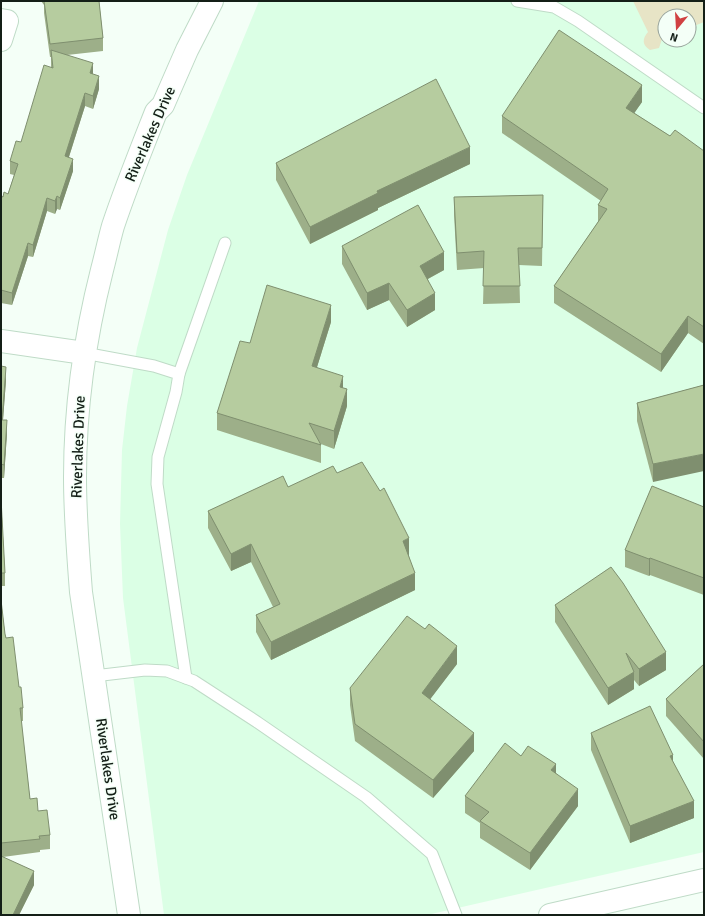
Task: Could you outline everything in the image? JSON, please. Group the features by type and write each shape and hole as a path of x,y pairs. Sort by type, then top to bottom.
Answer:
{"main road":[{"name":"Riverlakes Drive","path":"129,915 81,592 75,477 78,415 84,353 94,302 113,227 133,169 156,112 163,105 187,50 212,1"},
{"path":"1,341 84,353"},
{"path":"550,915 704,880"}],"lane":[{"path":"517,1 554,7 578,21 704,108"},
{"path":"186,678 158,484 158,457 176,392 179,374 225,243"},
{"path":"84,353 154,366 179,374"},
{"path":"94,676 145,670 167,671 194,681 257,722 366,797 432,854 456,915"}],"shaded area":[{"path":"259,1 704,1 704,852 427,915 164,915 123,598 120,524 122,450 127,406 137,348 168,230 187,175"},
{"path":"633,1 704,1 704,22 697,25 697,8 657,8 657,48 659,48 650,50 645,46 644,39 648,32"}],"building":[{"path":"44,1 99,1 103,38 50,44"},
{"path":"559,30 642,85 626,108 670,136 675,130 704,151 704,327 688,316 661,354 554,286 607,209 598,205 608,189 502,116"},
{"path":"51,50 93,63 90,73 99,76 93,96 85,93 65,156 73,159 60,198 57,196 55,201 47,198 33,245 28,243 12,293 1,290 1,196 3,197 4,192 8,194 18,164 10,161 16,141 21,142 44,65 53,68"},
{"path":"436,79 470,147 377,191 378,193 310,227 276,163"},
{"path":"543,195 542,248 518,248 520,286 483,286 484,251 457,253 454,197"},
{"path":"418,205 444,252 420,266 435,293 407,310 389,283 367,293 342,246"},
{"path":"267,285 331,305 312,366 343,376 340,387 347,389 334,431 309,423 321,445 217,413 240,341 250,343"},
{"path":"1,366 6,367 2,420 7,420 4,465 1,464"},
{"path":"704,385 704,454 653,464 637,403"},
{"path":"362,462 380,491 384,488 409,538 403,541 415,573 271,642 256,615 280,604 251,544 231,554 208,511 283,476 288,487 333,466 337,473"},
{"path":"652,486 704,507 704,578 625,550"},
{"path":"1,498 5,573 1,573"},
{"path":"611,567 623,583 666,652 639,669 626,653 634,672 608,688 555,605"},
{"path":"1,600 5,634 6,638 13,637 19,687 21,687 23,708 20,708 30,799 37,798 38,811 47,810 50,835 39,836 40,839 1,843"},
{"path":"407,616 425,629 429,624 457,646 422,693 474,733 433,780 355,724 350,688"},
{"path":"704,664 704,742 666,699"},
{"path":"650,706 673,755 670,756 694,801 630,826 591,733"},
{"path":"505,743 521,756 528,746 556,764 551,770 578,789 530,853 480,821 489,812 465,796"},
{"path":"1,856 34,871 13,915 1,915"}]}
